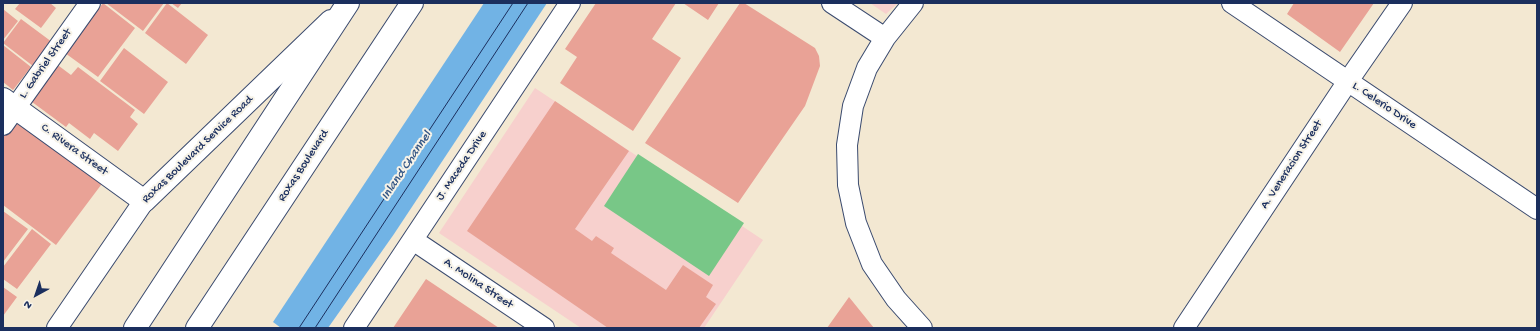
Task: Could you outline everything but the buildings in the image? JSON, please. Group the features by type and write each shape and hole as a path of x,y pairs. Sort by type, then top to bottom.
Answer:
{"main road":[{"name":"Roxas Boulevard","path":"197,328 412,3"},
{"path":"135,328 346,5"},
{"name":"Roxas Boulevard Service Road","path":"144,201 346,5"},
{"name":"C. Rivera Street","path":"9,103 144,201"},
{"path":"213,328 217,297"}],"street":[{"name":"L. Gabriel Street","path":"3,125 9,103 90,3"},
{"name":"J. Maceda Drive","path":"354,328 570,3"},
{"path":"832,3 886,38"},
{"path":"914,3 886,38 867,68 853,106 847,145 848,185 856,223 872,264 896,299 922,328"},
{"name":"L. Celerio Drive","path":"1232,3 1537,209"},
{"name":"A. Veneracion Street","path":"1184,328 1348,81 1402,3"},
{"name":"Roxas Boulevard Service Road","path":"57,328 144,201"},
{"name":"A. Molina Street","path":"413,240 544,328"}],"shaded area":[{"path":"870,3 898,3 886,14"},
{"path":"535,88 763,240 704,328 581,328 439,233"}],"green space":[{"path":"638,154 744,223 709,276 604,206"}],"water":[{"name":"Inland Channel","path":"484,3 547,3 394,234 328,328 281,328 273,322"}],"tram line":[{"path":"299,328 513,3"},
{"path":"315,328 528,3"}]}
